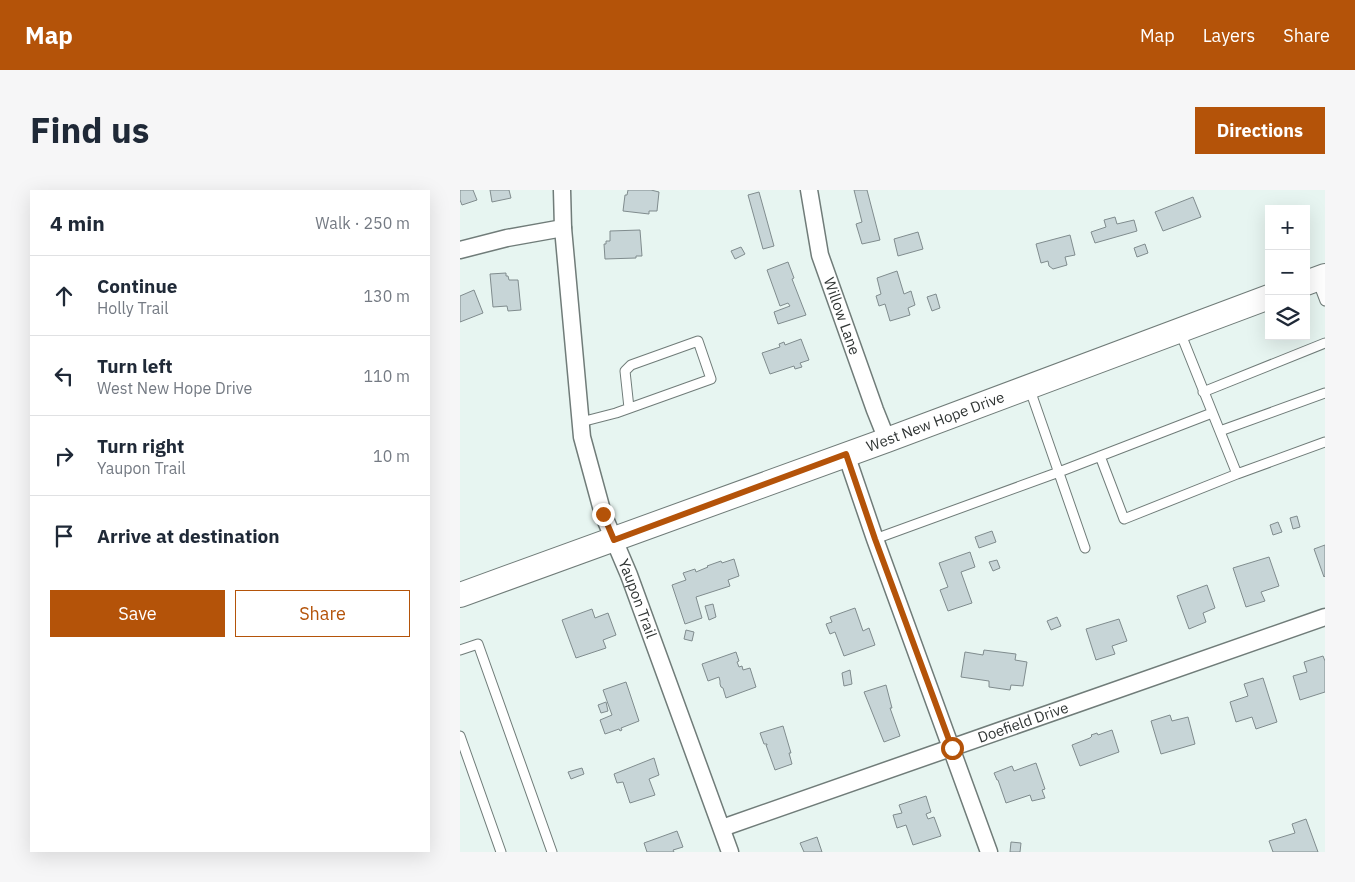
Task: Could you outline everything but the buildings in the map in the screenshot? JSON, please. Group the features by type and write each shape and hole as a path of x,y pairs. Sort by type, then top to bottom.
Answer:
{"main road":[{"name":"West New Hope Drive","path":"460,595 887,440 1265,297"}],"street":[{"name":"Yaupon Trail","path":"562,190 563,228 582,437 603,514 629,575 730,852"},
{"name":"Willow Lane","path":"809,190 820,255 887,440"},
{"path":"460,250 507,238 563,228"},
{"path":"846,454 989,852"},
{"name":"Doefield Drive","path":"722,828 1325,617"}],"lane":[{"path":"1316,279 1325,301"},
{"path":"1180,329 1203,392 1237,474"},
{"path":"581,422 616,413 711,379 698,341 630,365 625,371 629,408"},
{"path":"1203,392 1325,343"},
{"path":"1028,387 1086,548"},
{"path":"1220,431 1325,393"},
{"path":"875,539 1059,472 1212,413"},
{"path":"1100,456 1124,519 1237,474 1325,442"},
{"path":"460,650 478,644 552,852"},
{"path":"460,736 501,852"}],"route":[{"path":"603,514 614,540 846,454 875,539 952,748"}]}
